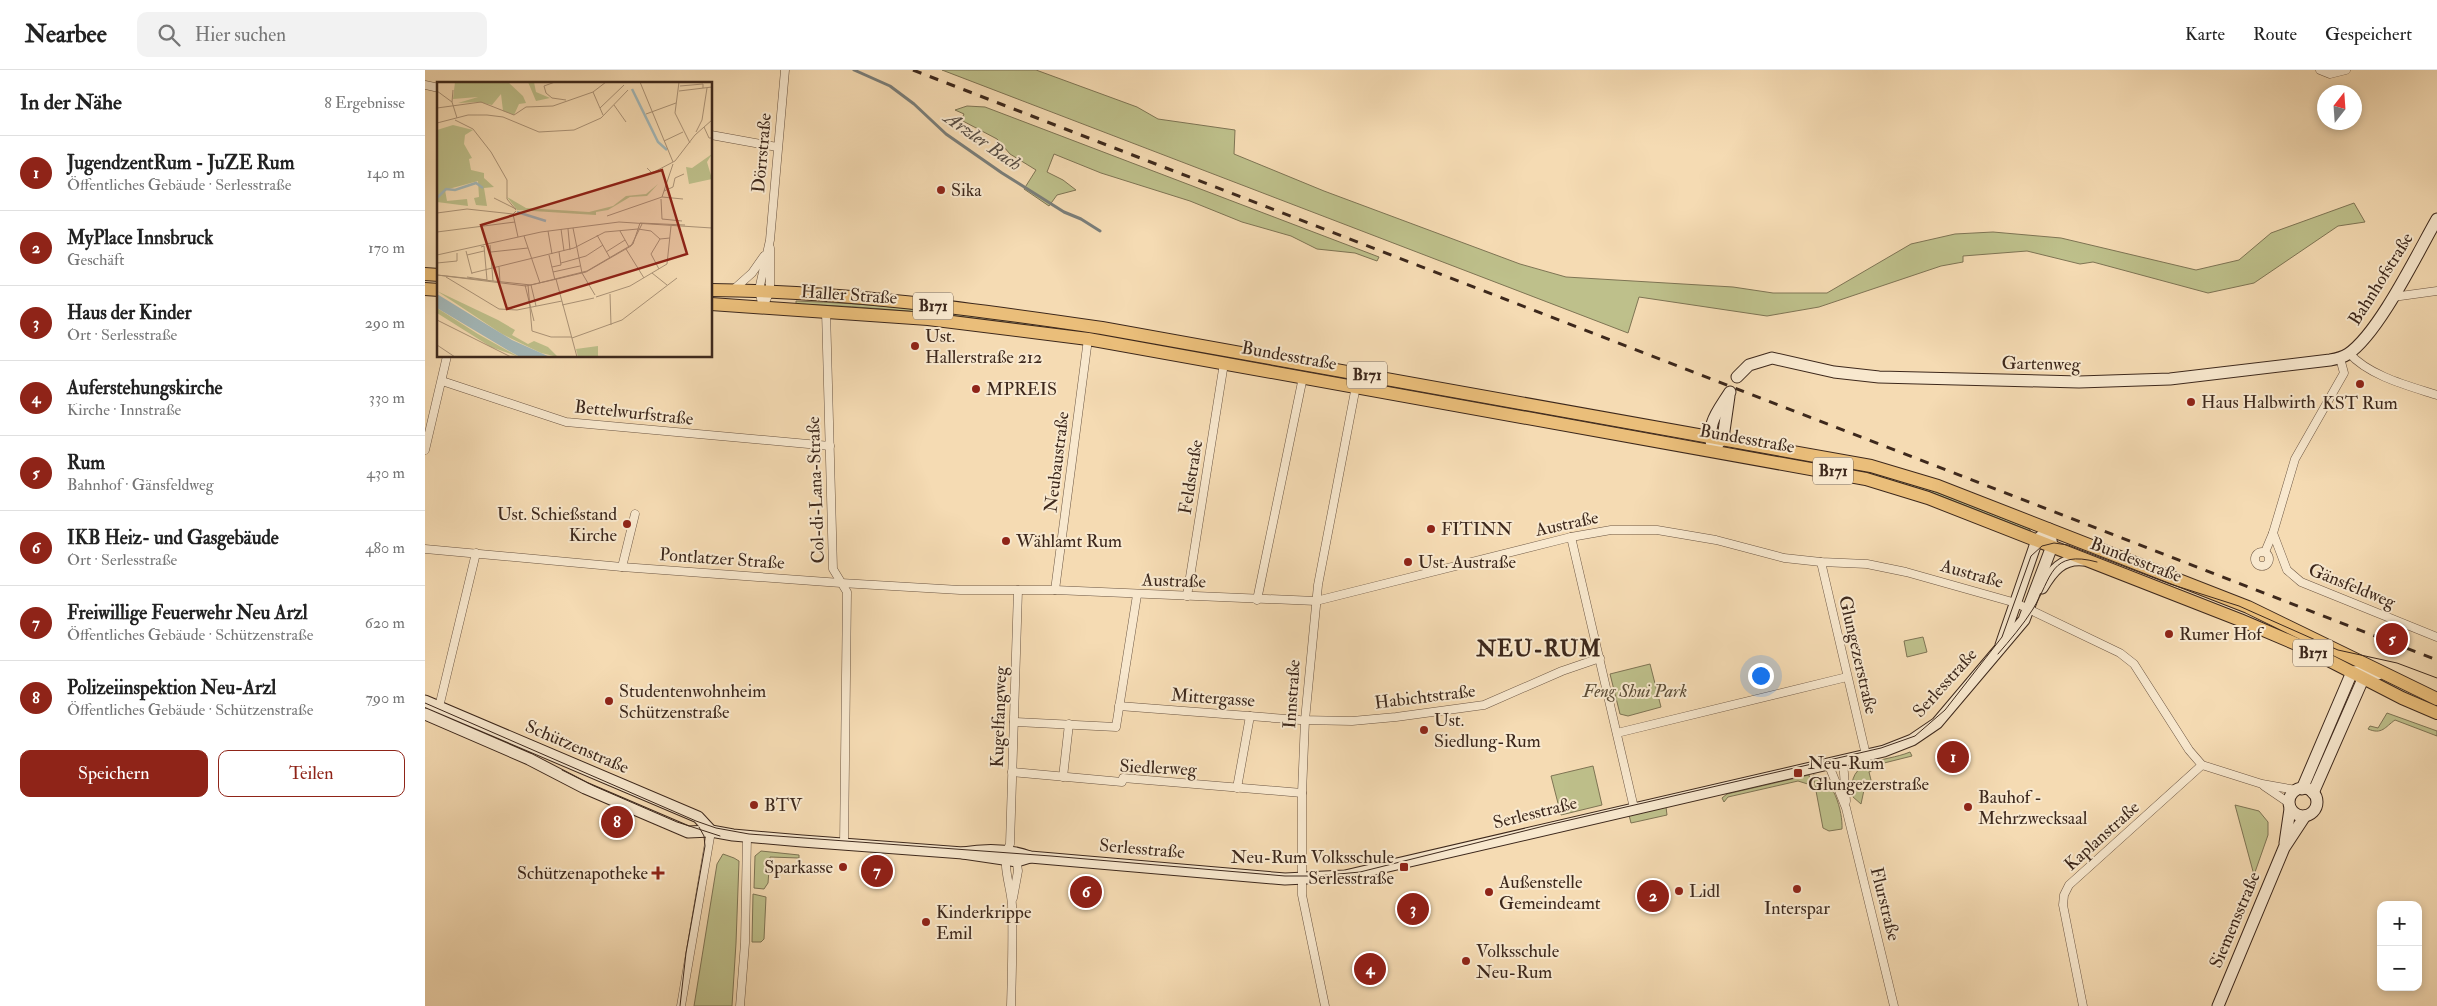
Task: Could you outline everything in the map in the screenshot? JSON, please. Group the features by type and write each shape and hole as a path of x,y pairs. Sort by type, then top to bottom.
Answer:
{"main road":[{"name":"Haller Straße","path":"713,290 765,291 1011,315"},
{"name":"Haller Straße","path":"713,304 928,319 1013,328"},
{"name":"Bundesstraße","path":"1011,315 1103,328 1709,435 1884,469 1938,486 2255,610 2404,685"},
{"name":"Bundesstraße","path":"1013,328 1088,339 1356,386 1835,472 1886,484 2037,540 2274,634 2360,674 2437,713"},
{"name":"B171","path":"2404,685 2437,700"}],"street":[{"name":"Dörrstraße","path":"763,307 785,70"},
{"path":"2320,70 2330,74 2346,70"},
{"path":"713,135 777,147"},
{"name":"Bahnhofstraße","path":"2345,355 2364,340 2393,297 2437,219"},
{"name":"Dörrstraße","path":"765,291 772,277 769,240"},
{"name":"Dörrstraße","path":"733,290 752,273 767,252"},
{"path":"2393,297 2437,291"},
{"name":"Col-di-Lana-Straße","path":"826,311 833,569 847,592 845,845"},
{"name":"Neubaustraße","path":"1055,590 1088,339"},
{"path":"2265,552 2273,533 2295,459 2344,373 2345,355 2377,372 2437,395"},
{"name":"Gartenweg","path":"1737,377 1749,365 1772,358 1834,372 1879,377 2079,382 2169,379 2345,355"},
{"path":"425,450 447,358"},
{"name":"Feldstraße","path":"1187,596 1224,363"},
{"path":"1257,600 1303,377"},
{"name":"Bettelwurfstraße","path":"442,381 566,422 830,446"},
{"name":"Innstraße","path":"1325,1006 1301,879 1305,720 1316,601 1356,386"},
{"path":"1730,392 1723,438 1713,451 1709,435 1713,420 1730,392"},
{"path":"622,567 635,514"},
{"path":"2049,529 2052,546"},
{"name":"Serlesstraße","path":"2001,645 2037,540 2049,529"},
{"name":"Austraße","path":"1018,590 1316,601 1571,538 1611,530 1663,530 1716,540 1784,558 1871,564 2017,602 2029,608"},
{"name":"Gänsfeldweg","path":"2273,533 2287,570 2301,582 2437,637"},
{"path":"1571,538 1634,808"},
{"name":"Serlesstraße","path":"1011,854 1301,879 1360,874 1900,746 1930,729 1945,715 2001,645 2024,620 2052,546"},
{"name":"Pontlatzer Straße","path":"425,549 622,567 841,583 1018,590"},
{"path":"439,707 476,553"},
{"name":"Serlesstraße","path":"2029,608 2049,576 2058,566 2070,560 2090,561"},
{"name":"Glungezerstraße","path":"1821,562 1866,755"},
{"name":"Kugelfangweg","path":"1011,1006 1012,772 1018,590"},
{"path":"1014,722 1116,728 1137,594"},
{"path":"2029,608 2120,653 2135,664 2189,750 2202,765 2262,784 2304,791 2316,798 2316,806 2312,813 2305,816 2297,815 2262,784"},
{"path":"2347,655 2360,674 2404,685"},
{"name":"Habichtstraße","path":"1305,720 1361,720 1484,705 1562,671 1600,658"},
{"path":"2289,806 2290,796 2304,791 2360,674"},
{"path":"1617,733 1847,677"},
{"name":"Schützenstraße","path":"425,701 698,817 711,831"},
{"name":"Mittergasse","path":"1119,706 1305,720"},
{"name":"Schützenstraße","path":"425,714 688,832 711,831 845,845 963,853 1011,854"},
{"path":"1237,788 1249,716"},
{"path":"1063,777 1069,724"},
{"name":"Flurstraße","path":"1843,760 1846,808"},
{"name":"Flurstraße","path":"1828,763 1846,808 1895,1006"},
{"name":"Kaplanstraße","path":"2083,1006 2063,905 2064,894 2069,885 2202,765"},
{"name":"Siedlerweg","path":"1012,772 1121,782 1123,778 1302,793"},
{"name":"Siemensstraße","path":"2284,848 2289,806"},
{"name":"Siemensstraße","path":"2218,1006 2284,848 2305,816"},
{"path":"681,1006 711,831"},
{"path":"740,1006 745,943 747,836"},
{"name":"Kugelfangweg","path":"1011,854 1018,871 1012,902"}],"green space":[{"path":"942,70 1036,70 1137,107 1158,119 1235,130 1234,154 1324,191 1520,264 1566,277 1733,287 1773,293 1827,293 1911,244 1955,234 1993,232 2061,238 2196,270 2239,260 2271,233 2354,203 2365,222 2338,226 2254,283 2208,293 2093,262 2080,264 2027,251 1963,256 1963,262 1941,266 1819,307 1767,316 1639,297 1628,333"},
{"path":"967,106 985,107 1379,257 1377,261 1355,253 1317,249 1291,236 1242,222 1190,201 1101,173 1054,154 1047,172 1063,180 1076,190 1057,195 1049,206 1024,189 1036,170 1010,154 997,139 961,120 964,114 955,110"},
{"path":"796,301 907,308 962,314 1072,329 1236,356 1235,358 1017,323 907,311 796,304"},
{"path":"1739,446 1876,472 1938,492 2028,528 2031,531 1933,493 1880,477 1738,449"},
{"path":"1923,637 1927,652 1907,657 1904,641"},
{"name":"Feng Shui Park","path":"1650,664 1661,707 1628,716 1620,714 1610,674"},
{"path":"2387,713 2437,731 2437,736 2395,720 2380,731 2368,729 2370,726 2378,728"},
{"path":"1910,752 1912,756 1872,766 1873,770 1869,772 1871,780 1864,790 1861,804 1853,797 1852,784 1855,775 1861,768"},
{"path":"1593,766 1602,805 1561,815 1551,776"},
{"path":"1809,775 1811,785 1798,781 1728,797 1724,802 1722,798 1727,794"},
{"path":"1813,775 1826,781 1831,788 1839,804 1842,829 1829,831 1823,828"},
{"path":"2235,805 2259,811 2268,822 2268,835 2254,875"},
{"path":"1666,807 1667,815 1631,823 1629,815"},
{"path":"761,851 799,855 799,858 770,857 768,883 764,889 754,888 755,856"},
{"path":"723,854 739,861 732,1006 694,1006 717,864"},
{"path":"753,894 766,897 764,939 761,942 752,942"}],"waterway":[{"name":"Arzler Bach","path":"854,70 890,86 914,104 946,134 1002,173 1064,212 1081,219 1100,231"}],"tram line":[{"path":"425,703 716,828 749,834 1051,856 1285,876 1317,876 1360,872 1548,825 1881,748 1915,736 1945,710 2002,637 2031,556 2042,546 2054,543 2068,545 2170,584 2239,606 2338,650 2397,663 2437,678"},
{"path":"1998,654 2029,615 2049,577 2061,563 2082,559 2097,562"},
{"path":"562,770 677,822 720,836"},
{"path":"680,1006 686,953 705,846 704,836 699,827"}],"railway":[{"path":"913,70 2437,660"}],"place":[{"name":"Sika","path":"941,190"},
{"name":"Ust. Hallerstraße 212","path":"915,346"},
{"name":"KST Rum","path":"2360,384"},
{"name":"MPREIS","path":"976,389"},
{"name":"Haus Halbwirth","path":"2191,402"},
{"name":"Ust. Schießstand Kirche","path":"627,524"},
{"name":"FITINN","path":"1431,529"},
{"name":"Wählamt Rum","path":"1006,541"},
{"name":"Ust. Austraße","path":"1408,562"},
{"name":"Rumer Hof","path":"2169,634"},
{"name":"Rum","path":"2392,639"},
{"name":"Studentenwohnheim Schützenstraße","path":"609,701"},
{"name":"Ust. Siedlung-Rum","path":"1424,730"},
{"name":"JugendzentRum - JuZE Rum","path":"1953,757"},
{"name":"Neu-Rum Glungezerstraße","path":"1798,773"},
{"name":"BTV","path":"754,805"},
{"name":"Bauhof - Mehrzwecksaal","path":"1968,807"},
{"name":"Polizeiinspektion Neu-Arzl","path":"617,822"},
{"name":"Sparkasse","path":"843,867"},
{"name":"Neu-Rum Volksschule Serlesstraße","path":"1404,867"},
{"name":"Freiwillige Feuerwehr Neu Arzl","path":"877,871"},
{"name":"Schützenapotheke","path":"658,873"},
{"name":"Interspar","path":"1797,889"},
{"name":"Lidl","path":"1679,891"},
{"name":"IKB Heiz- und Gasgebäude","path":"1086,892"},
{"name":"Außenstelle Gemeindeamt","path":"1489,892"},
{"name":"MyPlace Innsbruck","path":"1653,896"},
{"name":"Haus der Kinder","path":"1413,909"},
{"name":"Kinderkrippe Emil","path":"926,922"},
{"name":"Volksschule Neu-Rum","path":"1466,961"},
{"name":"Auferstehungskirche","path":"1370,969"}],"district":[{"name":"NEU-RUM","path":"1539,649"}]}
